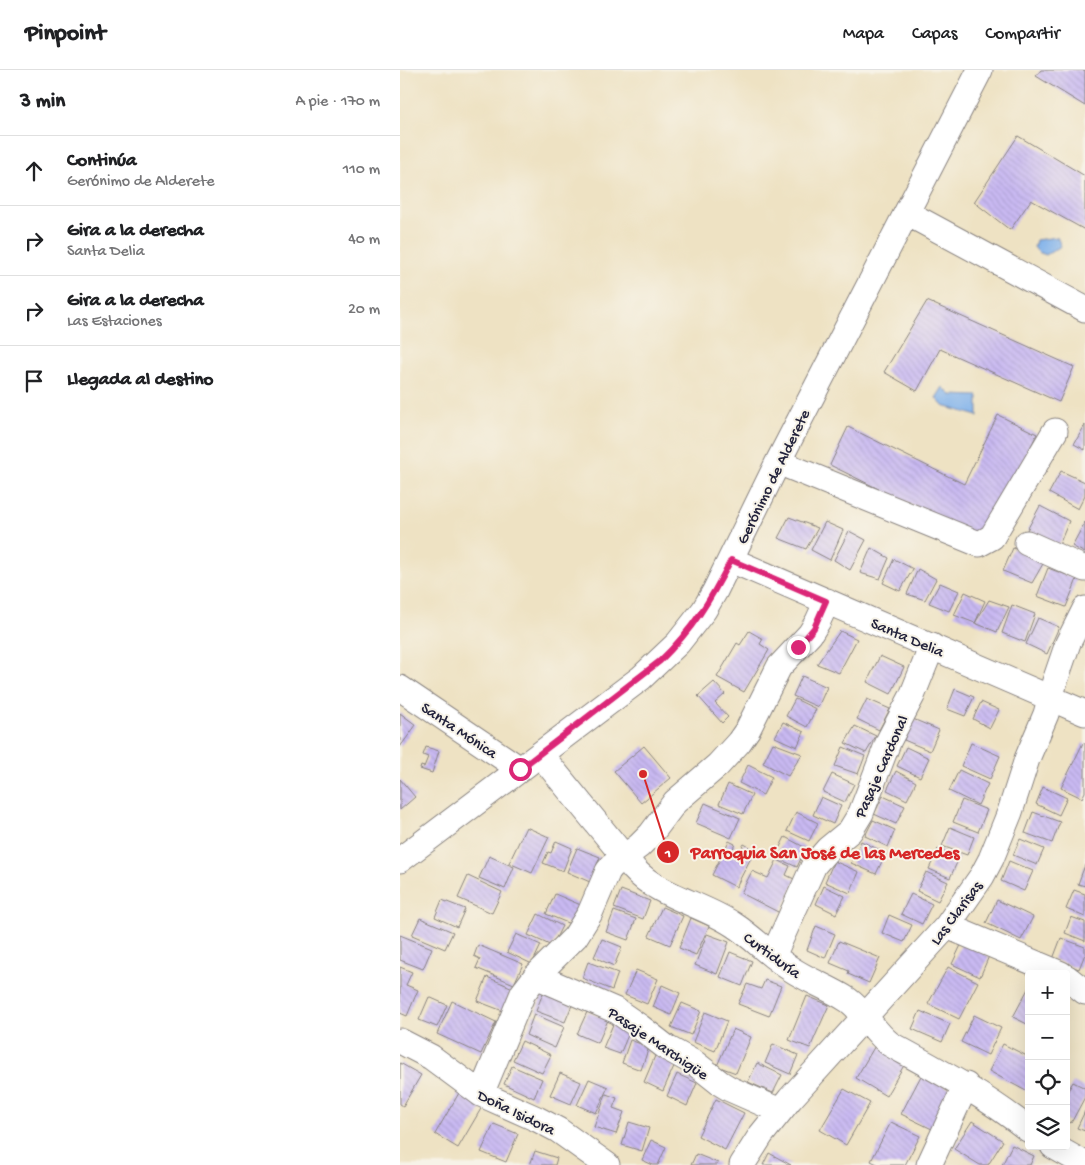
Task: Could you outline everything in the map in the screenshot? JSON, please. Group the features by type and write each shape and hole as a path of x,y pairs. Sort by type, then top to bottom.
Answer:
{"street":[{"name":"Gerónimo de Alderete","path":"400,860 641,678 678,643 704,610 980,70"},
{"path":"907,213 1085,310"},
{"path":"778,462 979,544 992,537 1055,431"},
{"path":"1027,543 1085,569"},
{"name":"Santa Delia","path":"731,560 1085,713"},
{"path":"481,1094 524,993 536,976 575,938 590,913 608,872 650,834 674,802 718,765 739,742 748,729 779,668 814,628 826,601"},
{"name":"Las Clarisas","path":"742,1165 761,1135 780,1111 947,926 971,893 991,859 1010,812 1019,782 1051,698 1068,643 1085,609"},
{"name":"Pasaje Cardonal","path":"773,956 814,865 828,849 850,830 861,813 889,740 912,696 932,646"},
{"name":"Santa Mónica","path":"400,688 520,769"},
{"name":"Curtiduría","path":"540,754 640,876 720,916 791,969 848,1000 882,1038 890,1044 966,1086 1025,1127"},
{"path":"947,926 1076,982"},
{"name":"Pasaje Marchigüe","path":"536,976 617,1011 667,1048 696,1064 730,1090 780,1111"},
{"name":"Doña Isidora","path":"400,1041 431,1057 481,1094 558,1130 607,1165"},
{"path":"929,1165 966,1086"},
{"path":"1060,1150 1085,1164"}],"water":[{"path":"1057,237 1061,246 1046,255 1038,252 1034,247 1036,240"},
{"path":"943,387 951,395 978,396 978,416 943,406 936,398"}],"building":[{"path":"1041,70 1085,70 1085,106 1036,76"},
{"path":"1018,136 1085,176 1085,230 1031,200 1010,230 974,202"},
{"path":"927,301 1074,367 1059,402 940,349 917,391 884,372"},
{"path":"998,415 1037,434 984,541 830,465 848,427 964,484"},
{"path":"1085,425 1085,450 1074,444"},
{"path":"1061,471 1085,482 1085,495 1078,509 1049,493"},
{"path":"1040,506 1069,521 1059,545 1027,530"},
{"path":"789,517 818,528 806,549 778,538"},
{"path":"825,522 843,530 830,560 811,550"},
{"path":"1085,522 1085,553 1072,546"},
{"path":"849,531 866,540 850,570 834,560"},
{"path":"871,548 889,558 880,579 860,573"},
{"path":"1013,548 1044,562 1032,583 1003,571"},
{"path":"894,559 913,569 900,591 883,583"},
{"path":"1048,568 1077,579 1066,607 1037,596"},
{"path":"918,569 936,579 925,600 907,594"},
{"path":"940,583 959,591 949,611 929,603"},
{"path":"965,592 985,601 975,623 954,615"},
{"path":"989,600 1009,607 997,632 975,623"},
{"path":"1012,605 1035,614 1025,642 1002,633"},
{"path":"1038,618 1059,627 1047,654 1026,644"},
{"path":"749,631 763,639 760,644 769,650 744,692 717,677 737,643 740,645"},
{"path":"840,631 857,639 839,673 817,664"},
{"path":"880,656 904,667 891,694 867,682"},
{"path":"802,676 827,687 818,707 793,696"},
{"path":"714,682 725,694 715,703 728,717 722,723 698,696"},
{"path":"955,689 974,697 965,716 947,709"},
{"path":"795,699 816,709 807,727 786,716"},
{"path":"867,699 890,709 879,730 857,719"},
{"path":"981,702 999,710 990,728 973,719"},
{"path":"400,713 416,725 400,747"},
{"path":"913,719 939,730 930,751 904,740"},
{"path":"783,722 804,732 797,747 775,737"},
{"path":"855,726 876,736 866,753 845,743"},
{"path":"773,743 802,754 788,776 763,763"},
{"path":"971,743 1000,756 990,779 961,766"},
{"path":"1083,743 1085,744 1085,792 1082,798 1061,788"},
{"path":"644,746 671,778 641,803 614,771"},
{"path":"426,747 439,751 432,773 420,769 421,766 424,767 428,757 423,755"},
{"path":"843,747 865,756 858,774 835,766"},
{"path":"906,747 929,758 920,777 897,766"},
{"path":"748,765 772,777 763,795 739,783"},
{"path":"959,770 988,784 978,805 949,791"},
{"path":"896,771 916,782 907,800 887,790"},
{"path":"832,774 854,784 845,802 823,792"},
{"path":"400,779 415,797 400,810"},
{"path":"728,784 752,795 743,814 719,804"},
{"path":"1043,787 1067,798 1059,815 1036,804"},
{"path":"883,796 905,806 896,824 874,814"},
{"path":"821,797 841,806 833,824 813,815"},
{"path":"962,800 987,810 978,832 953,822"},
{"path":"705,803 740,818 731,838 696,823"},
{"path":"796,812 818,823 809,841 787,831"},
{"path":"1033,812 1060,822 1052,843 1025,833"},
{"path":"873,820 895,830 888,847 865,836"},
{"path":"526,827 549,837 532,873 509,863"},
{"path":"950,827 974,837 967,855 942,846"},
{"path":"785,837 806,848 797,867 775,857"},
{"path":"1020,839 1044,849 1037,865 1013,855"},
{"path":"556,841 572,848 563,871 543,863 548,852 551,853"},
{"path":"729,841 735,844 730,855 736,858 744,844 755,850 736,887 712,875"},
{"path":"861,841 886,853 876,874 851,863"},
{"path":"577,848 600,857 590,882 567,872"},
{"path":"938,849 959,858 950,878 929,869"},
{"path":"489,856 514,867 505,889 479,878"},
{"path":"777,860 790,866 786,875 796,880 780,913 741,893 752,871 768,878"},
{"path":"834,861 859,872 850,893 825,882"},
{"path":"1009,861 1033,871 1024,891 1001,881"},
{"path":"1085,865 1085,886 1078,884"},
{"path":"926,872 948,882 938,901 917,891"},
{"path":"468,876 502,892 492,913 458,898"},
{"path":"824,886 845,896 836,914 816,904"},
{"path":"621,890 650,901 643,919 614,908"},
{"path":"1074,890 1085,894 1085,917 1066,909"},
{"path":"555,894 583,906 575,926 546,914"},
{"path":"911,894 932,904 922,924 901,914"},
{"path":"442,900 465,909 457,927 435,917"},
{"path":"997,900 1033,917 1021,940 986,923"},
{"path":"662,907 683,916 670,945 649,936"},
{"path":"614,911 636,919 628,940 606,932"},
{"path":"538,914 562,926 552,946 528,935"},
{"path":"889,915 912,925 904,942 882,933"},
{"path":"1071,917 1085,922 1085,941 1065,933"},
{"path":"420,918 453,932 445,949 412,935"},
{"path":"691,918 709,926 696,955 679,948"},
{"path":"816,926 835,934 825,958 807,950"},
{"path":"516,934 541,945 532,964 507,952"},
{"path":"707,934 729,942 717,974 695,965"},
{"path":"400,935 432,948 423,969 400,960"},
{"path":"1061,938 1085,947 1085,954 1079,969 1053,959"},
{"path":"602,939 622,947 614,966 594,957"},
{"path":"839,941 880,958 869,983 848,974 849,971 830,963"},
{"path":"962,943 989,956 980,977 952,964"},
{"path":"478,945 523,964 514,984 476,968 480,959 474,956"},
{"path":"730,952 752,961 742,986 720,977"},
{"path":"588,962 618,973 612,990 582,978"},
{"path":"400,967 412,972 406,985 418,990 407,1016 400,1013"},
{"path":"948,967 978,982 959,1019 928,1004"},
{"path":"636,970 658,979 647,1004 625,995"},
{"path":"487,977 513,988 503,1011 477,1001"},
{"path":"765,980 781,986 769,1016 738,1004 747,984 761,989"},
{"path":"662,985 680,993 671,1015 653,1007"},
{"path":"543,993 572,1005 565,1022 536,1011"},
{"path":"1025,994 1025,1023 1013,1017"},
{"path":"807,996 829,1005 810,1048 789,1040"},
{"path":"429,997 447,1005 437,1027 419,1020"},
{"path":"452,1001 496,1022 481,1054 437,1034"},
{"path":"682,1003 701,1011 691,1035 671,1027"},
{"path":"920,1011 950,1024 942,1042 912,1029"},
{"path":"587,1012 608,1020 598,1043 577,1034"},
{"path":"705,1012 727,1021 715,1051 693,1042"},
{"path":"534,1014 564,1027 555,1048 526,1035"},
{"path":"974,1015 1001,1028 988,1055 961,1042"},
{"path":"614,1022 631,1028 620,1054 603,1048"},
{"path":"733,1029 751,1037 736,1073 717,1066"},
{"path":"630,1040 649,1047 641,1070 622,1063"},
{"path":"522,1041 551,1055 542,1073 513,1060"},
{"path":"773,1044 798,1055 790,1074 765,1063"},
{"path":"876,1044 906,1062 886,1096 856,1078"},
{"path":"1003,1044 1025,1055 1025,1090 989,1071"},
{"path":"655,1056 675,1064 663,1091 644,1082"},
{"path":"400,1063 421,1075 403,1106 400,1104"},
{"path":"757,1063 782,1075 773,1093 748,1082"},
{"path":"512,1066 542,1079 534,1098 504,1084"},
{"path":"560,1073 581,1082 571,1104 550,1095"},
{"path":"677,1074 697,1083 687,1106 667,1096"},
{"path":"922,1074 954,1091 934,1130 901,1114"},
{"path":"589,1079 608,1087 596,1113 577,1105"},
{"path":"1073,1082 1085,1088 1085,1097 1071,1123 1070,1122 1070,1087"},
{"path":"844,1089 870,1103 846,1145 820,1130"},
{"path":"459,1093 482,1107 458,1148 435,1134"},
{"path":"606,1094 617,1098 613,1108 624,1112 616,1134 594,1127"},
{"path":"716,1099 744,1113 725,1150 698,1136"},
{"path":"1085,1111 1085,1131 1077,1128"},
{"path":"972,1121 1003,1141 988,1165 980,1165 954,1149"},
{"path":"629,1122 649,1128 642,1151 622,1145"},
{"path":"891,1122 920,1136 905,1165 879,1165 871,1161"},
{"path":"494,1124 518,1134 506,1162 481,1152"},
{"path":"651,1140 666,1147 658,1165 642,1160"},
{"path":"1012,1145 1034,1156 1030,1165 1002,1165"},
{"path":"535,1151 557,1158 555,1165 530,1165"},
{"path":"769,1153 791,1165 763,1165"},
{"path":"696,1154 718,1163 717,1165 691,1165"}],"place":[{"name":"Parroquia San José de las Mercedes","path":"643,774"}],"route":[{"path":"520,769 641,678 660,661 692,627 704,610 731,560 826,601 814,628 798,647"}]}
